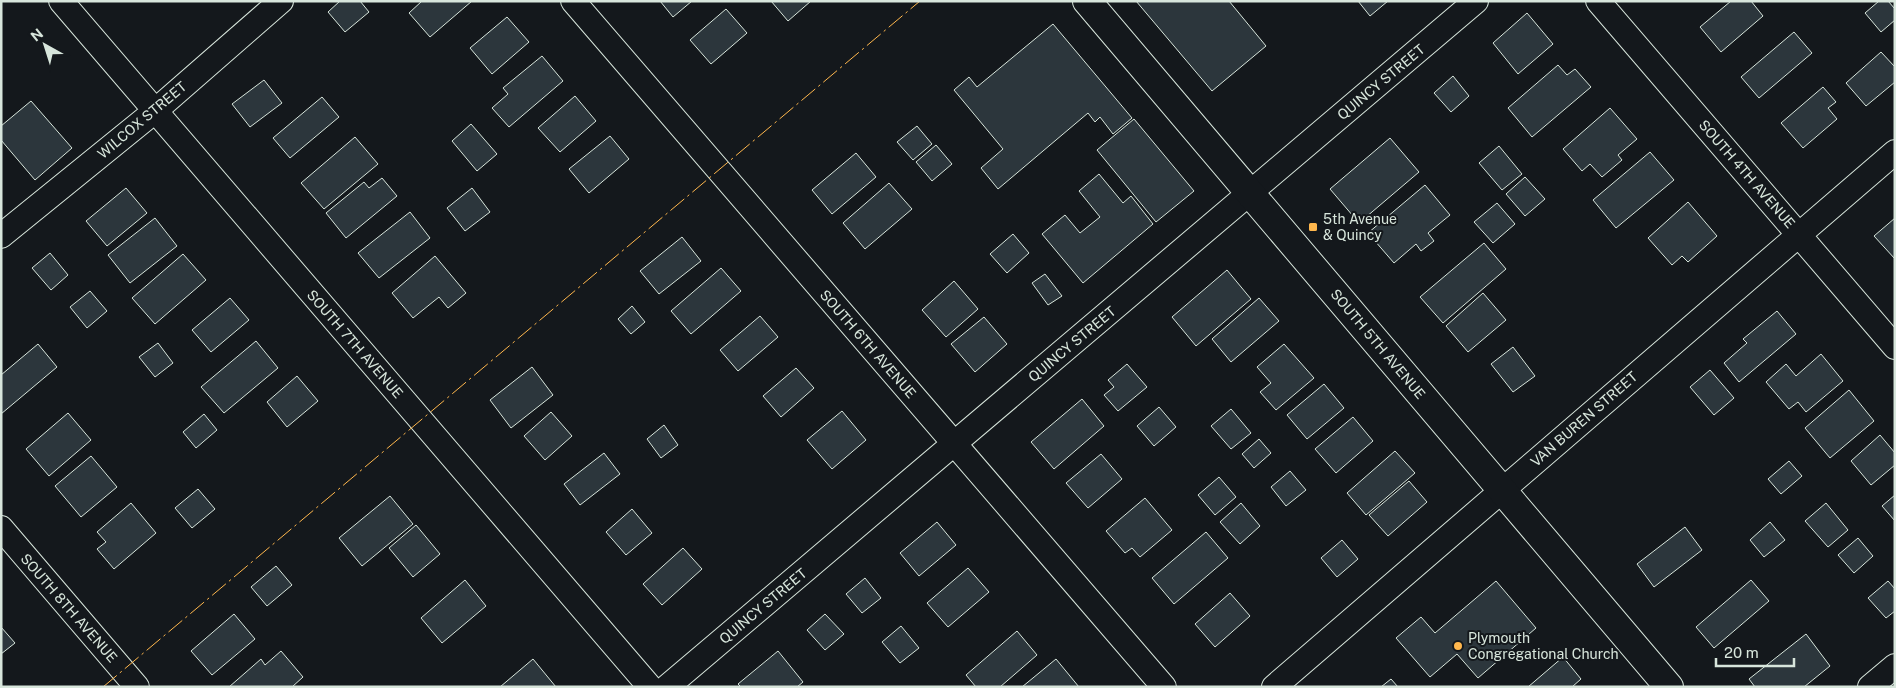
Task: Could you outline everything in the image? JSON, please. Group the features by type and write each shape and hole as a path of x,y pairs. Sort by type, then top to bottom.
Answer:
{"street":[{"name":"SOUTH 7TH AVENUE","path":"61,1 650,687"},
{"name":"WILCOX STREET","path":"1,236 155,111 281,1"},
{"name":"SOUTH 6TH AVENUE","path":"573,1 1164,687"},
{"name":"SOUTH 5TH AVENUE","path":"1087,1 1669,687"},
{"name":"QUINCY STREET","path":"667,687 1476,1"},
{"name":"SOUTH 4TH AVENUE","path":"1598,1 1895,347"},
{"name":"VAN BUREN STREET","path":"1274,687 1895,152"},
{"name":"SOUTH 8TH AVENUE","path":"1,528 137,687"},
{"path":"1870,687 1895,666"}],"building":[{"path":"340,1 360,1 369,12 345,32 328,12"},
{"path":"422,1 472,1 430,37 409,13"},
{"path":"660,1 692,1 673,17"},
{"path":"771,1 811,1 788,21"},
{"path":"1136,1 1229,1 1266,46 1212,91"},
{"path":"1358,1 1388,1 1370,16"},
{"path":"1731,1 1751,1 1763,16 1721,52 1700,27"},
{"path":"1879,1 1888,1 1895,9 1895,20 1881,32 1865,13"},
{"path":"726,9 747,33 711,64 690,40"},
{"path":"1527,13 1553,44 1518,74 1493,43"},
{"path":"507,17 529,42 492,74 470,48"},
{"path":"1053,24 1132,118 1113,134 1100,117 1095,122 1088,113 998,189 981,168 1003,149 954,90 969,77 977,87"},
{"path":"1794,32 1812,53 1759,98 1741,77"},
{"path":"1881,52 1895,67 1895,82 1866,106 1846,83"},
{"path":"542,56 563,81 509,127 492,108 508,94 503,88"},
{"path":"1558,65 1567,75 1575,69 1591,87 1532,137 1508,108"},
{"path":"1453,76 1469,96 1451,112 1434,93"},
{"path":"264,80 282,103 250,127 232,104"},
{"path":"1823,87 1836,102 1828,108 1837,119 1803,148 1781,123"},
{"path":"575,96 596,121 560,152 538,128"},
{"path":"322,97 339,117 290,158 273,138"},
{"path":"31,101 72,148 35,180 1,140 1,126"},
{"path":"1610,108 1637,139 1618,155 1622,160 1602,177 1590,164 1582,171 1563,149"},
{"path":"1134,119 1194,191 1156,222 1097,150"},
{"path":"471,124 497,154 477,171 452,141"},
{"path":"917,126 932,144 913,160 897,142"},
{"path":"610,136 629,159 589,193 569,169"},
{"path":"355,137 378,164 324,209 301,183"},
{"path":"1390,138 1419,172 1359,223 1330,189"},
{"path":"936,145 952,164 932,181 916,162"},
{"path":"1499,146 1522,174 1502,190 1479,163"},
{"path":"1650,152 1674,180 1616,228 1593,200"},
{"path":"856,153 876,177 832,214 812,190"},
{"path":"1099,174 1123,203 1131,196 1153,224 1083,283 1042,234 1065,215 1080,233 1100,217 1079,191"},
{"path":"1525,177 1545,199 1525,216 1506,194"},
{"path":"382,178 397,196 346,238 326,213 364,182 369,188"},
{"path":"889,183 912,209 865,249 843,223"},
{"path":"1425,185 1450,215 1428,233 1434,241 1421,251 1416,244 1394,263 1368,233"},
{"path":"126,188 147,213 107,246 86,221"},
{"path":"472,188 490,212 465,231 447,208"},
{"path":"1688,202 1717,236 1688,262 1682,256 1672,265 1648,238"},
{"path":"1497,203 1515,224 1493,243 1474,222"},
{"path":"410,212 430,238 379,278 358,253"},
{"path":"155,218 177,246 130,283 108,255"},
{"path":"1895,218 1895,259 1874,236"},
{"path":"1013,234 1029,253 1007,273 990,254"},
{"path":"682,237 701,261 659,294 640,271"},
{"path":"1484,243 1506,269 1443,323 1420,297"},
{"path":"50,253 68,275 51,290 32,268"},
{"path":"183,254 206,280 155,324 132,298"},
{"path":"435,256 466,293 448,308 439,297 413,318 392,293"},
{"path":"721,268 741,291 691,334 671,311"},
{"path":"1227,270 1251,299 1196,346 1172,317"},
{"path":"1045,274 1062,296 1048,305 1032,283"},
{"path":"954,281 978,309 946,337 922,310"},
{"path":"90,291 107,311 87,328 70,307"},
{"path":"1483,293 1506,320 1468,352 1446,326"},
{"path":"230,298 249,320 211,352 192,330"},
{"path":"1259,298 1279,321 1231,362 1212,339"},
{"path":"632,306 645,322 631,334 618,319"},
{"path":"1777,311 1796,334 1739,382 1724,363 1747,343 1743,339"},
{"path":"760,316 778,337 738,371 720,350"},
{"path":"984,317 1007,344 975,372 951,344"},
{"path":"256,341 278,368 224,413 201,387"},
{"path":"158,343 173,363 155,377 139,357"},
{"path":"38,344 57,367 1,414 1,375"},
{"path":"1284,344 1314,378 1276,410 1260,392 1271,383 1257,367"},
{"path":"1513,347 1535,376 1513,392 1491,364"},
{"path":"1821,354 1843,381 1806,412 1798,402 1789,409 1766,382 1786,364 1796,376"},
{"path":"1127,364 1147,387 1118,411 1104,395 1114,387 1108,380"},
{"path":"532,367 553,395 511,428 490,400"},
{"path":"796,368 814,388 781,417 763,396"},
{"path":"1710,370 1734,398 1714,415 1690,387"},
{"path":"297,376 318,401 287,427 267,402"},
{"path":"1324,384 1344,408 1307,439 1287,415"},
{"path":"1849,390 1874,421 1830,458 1805,428"},
{"path":"1082,399 1104,426 1054,469 1031,442"},
{"path":"1159,407 1176,427 1154,446 1137,426"},
{"path":"1231,409 1251,433 1231,449 1211,426"},
{"path":"842,411 866,440 832,469 807,440"},
{"path":"551,412 572,436 545,460 524,436"},
{"path":"68,413 91,440 49,476 26,449"},
{"path":"204,414 217,430 196,448 183,432"},
{"path":"1353,417 1373,441 1336,473 1315,449"},
{"path":"664,425 678,445 661,458 647,439"},
{"path":"1880,435 1895,453 1895,465 1871,485 1851,461"},
{"path":"1259,439 1271,453 1254,468 1242,454"},
{"path":"1395,451 1415,473 1366,515 1347,493"},
{"path":"604,453 620,474 580,505 564,484"},
{"path":"1101,454 1122,479 1088,508 1066,483"},
{"path":"91,456 117,487 81,517 55,486"},
{"path":"1789,461 1802,476 1781,494 1768,479"},
{"path":"1290,471 1306,490 1286,506 1271,487"},
{"path":"1219,477 1236,497 1215,515 1198,495"},
{"path":"1409,481 1427,502 1388,536 1369,515"},
{"path":"198,489 215,509 192,528 175,508"},
{"path":"1895,495 1895,521 1882,506"},
{"path":"390,496 413,524 362,566 339,538"},
{"path":"1145,498 1172,530 1140,557 1132,548 1125,553 1106,531"},
{"path":"131,503 156,533 114,569 97,549 106,542 97,532"},
{"path":"1241,503 1260,526 1240,544 1220,522"},
{"path":"1826,503 1848,530 1828,547 1805,521"},
{"path":"632,509 652,533 626,555 606,532"},
{"path":"937,522 956,545 919,576 900,553"},
{"path":"1770,522 1785,540 1764,557 1750,540"},
{"path":"416,525 440,554 413,577 389,548"},
{"path":"1685,527 1702,550 1654,587 1637,564"},
{"path":"1206,532 1228,558 1174,604 1152,578"},
{"path":"1858,538 1873,556 1854,573 1838,555"},
{"path":"1342,540 1358,559 1337,577 1321,558"},
{"path":"683,548 702,569 662,605 643,584"},
{"path":"276,566 292,585 267,606 251,587"},
{"path":"968,568 989,592 948,627 927,603"},
{"path":"865,578 881,598 862,613 846,594"},
{"path":"465,580 486,606 442,643 421,618"},
{"path":"1751,580 1769,601 1714,648 1696,627"},
{"path":"1496,581 1536,628 1478,678 1457,654 1430,677 1396,638 1421,617 1435,633"},
{"path":"1888,581 1895,589 1895,611 1886,618 1868,598"},
{"path":"1230,593 1250,616 1215,647 1195,624"},
{"path":"234,614 255,639 212,675 191,651"},
{"path":"825,614 844,634 825,650 807,630"},
{"path":"901,626 919,648 900,663 882,642"},
{"path":"1,627 15,643 1,654"},
{"path":"1017,631 1037,655 1000,687 976,687 966,675"},
{"path":"1806,634 1830,666 1804,687 1755,687 1749,679"},
{"path":"281,651 303,677 292,687 229,687 261,659 265,665"},
{"path":"778,651 803,682 797,687 741,687 738,684"},
{"path":"1563,657 1581,679 1572,687 1528,687"},
{"path":"533,659 556,687 500,687"},
{"path":"1056,659 1079,687 1022,687"},
{"path":"1391,679 1398,687 1381,687"}],"power":[{"path":"103,687 920,1"}],"place":[{"name":"5th Avenue & Quincy","path":"1313,227"},
{"name":"Plymouth Congregational Church","path":"1458,646"}]}
